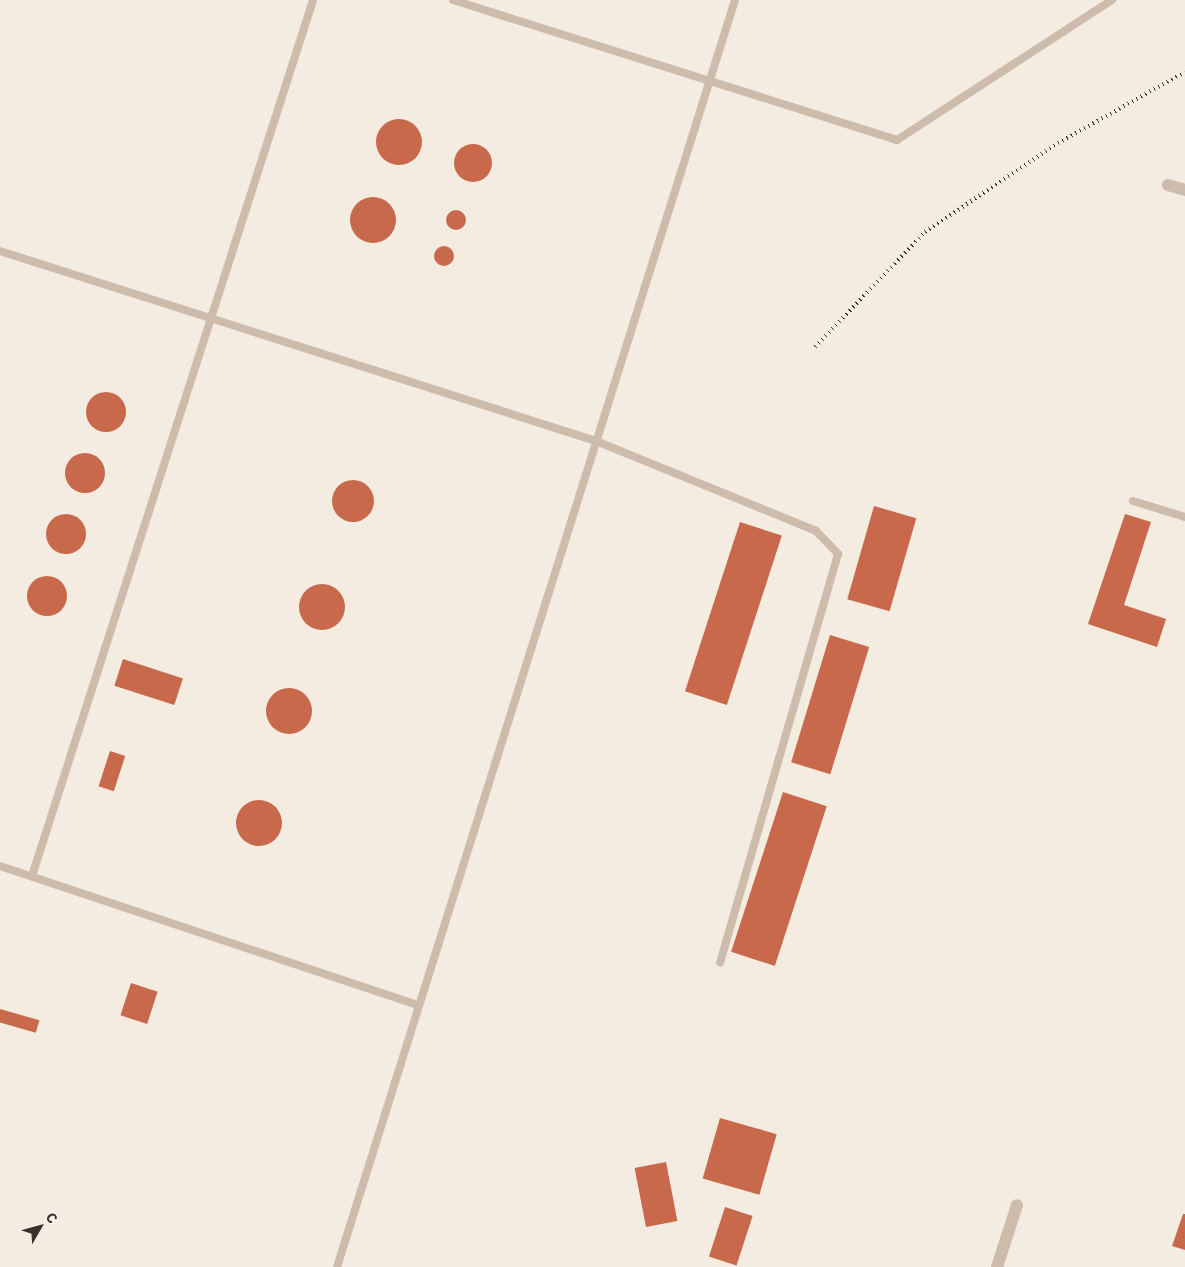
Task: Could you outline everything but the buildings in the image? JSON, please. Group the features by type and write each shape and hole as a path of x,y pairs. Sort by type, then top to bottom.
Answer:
{"street":[{"path":"1168,185 1185,190"},
{"path":"997,1267 1017,1205"}],"lane":[{"path":"32,876 314,0"},
{"path":"453,0 897,140 1112,0"},
{"path":"337,1267 735,0"},
{"path":"0,250 596,441 816,531 838,554 720,962"},
{"path":"1133,501 1185,517"},
{"path":"0,866 420,1005"}],"railway":[{"path":"815,347 925,232 1058,143 1185,72"}]}
